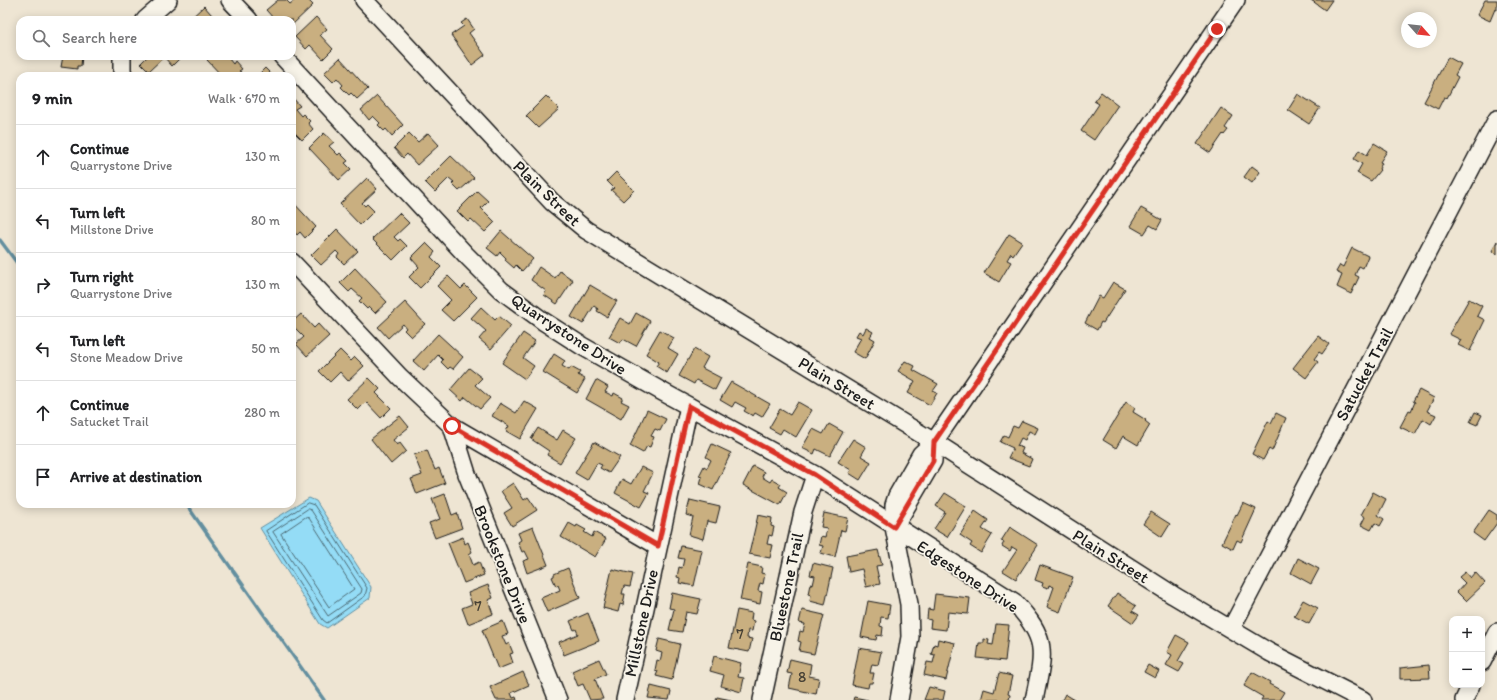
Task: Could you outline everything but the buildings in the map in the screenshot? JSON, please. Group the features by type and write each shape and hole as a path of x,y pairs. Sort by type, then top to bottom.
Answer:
{"street":[{"path":"150,16 168,0"},
{"path":"230,0 245,16"},
{"name":"Plain Street","path":"364,0 552,202 574,221 613,248 934,442 1119,561 1231,629 1312,676 1363,700"},
{"path":"898,700 910,637 909,604 894,527 933,461 934,442 1114,181 1236,0"},
{"path":"122,60 122,72"},
{"name":"Quarrystone Drive","path":"286,60 466,255 501,290 543,321 582,346 815,475 894,527"},
{"name":"Satucket Trail","path":"1231,629 1497,119"},
{"path":"296,266 400,377 452,426 658,546"},
{"name":"Millstone Drive","path":"625,700 689,406"},
{"name":"Brookstone Drive","path":"452,426 466,474 558,700"},
{"name":"Bluestone Trail","path":"762,700 803,512 815,475"},
{"name":"Edgestone Drive","path":"894,527 1014,602 1028,617 1040,638 1042,664 1034,700"},
{"path":"1485,656 1497,632"},
{"path":"1464,700 1470,688"}],"water":[{"path":"309,498 316,501 371,587 370,598 327,628 320,624 260,528 293,508 296,508 296,506"}],"waterway":[{"path":"0,240 16,262"},
{"path":"189,508 324,700"}],"route":[{"path":"452,426 658,546 689,406 793,462 894,527 933,461 934,442 1029,306 1217,29"}]}
